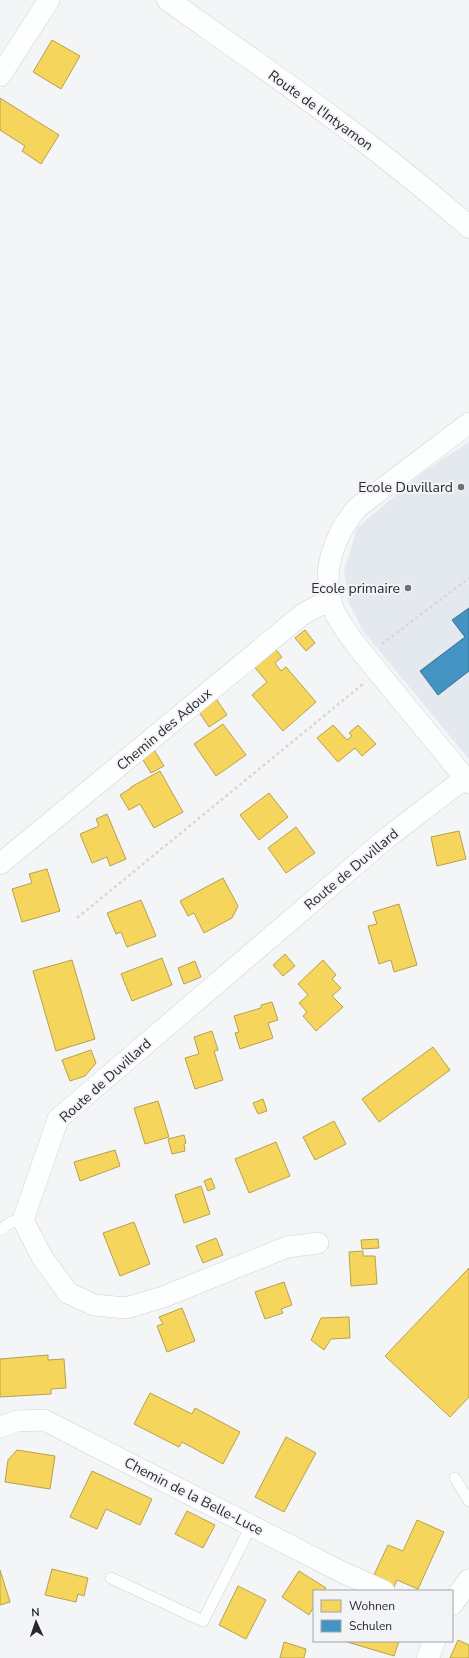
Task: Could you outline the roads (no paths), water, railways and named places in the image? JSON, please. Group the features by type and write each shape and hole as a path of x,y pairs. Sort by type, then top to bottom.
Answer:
{"main road":[{"name":"Route de l'Intyamon","path":"168,0 359,136 436,198 469,227"},
{"path":"453,1603 469,1580"},
{"path":"428,1658 434,1642"}],"street":[{"path":"0,76 48,0"},
{"name":"Route de Duvillard","path":"23,1220 58,1118 388,837 467,780 356,645 340,622 331,599 329,575 330,562 336,538 348,518 358,507 381,488 469,423"},
{"name":"Chemin des Adoux","path":"0,864 303,614 331,599"},
{"path":"23,1220 42,1257 68,1292 94,1304 126,1308 163,1297 287,1247 318,1243"},
{"name":"Chemin de la Belle-Luce","path":"0,1427 17,1421 44,1420 342,1572 382,1590"}],"lane":[{"path":"0,1230 11,1222 23,1220"},
{"path":"455,1478 469,1501"},
{"path":"111,1578 203,1621 251,1526"}],"place":[{"name":"Ecole Duvillard","path":"461,487"},
{"name":"Ecole primaire","path":"408,588"}]}
